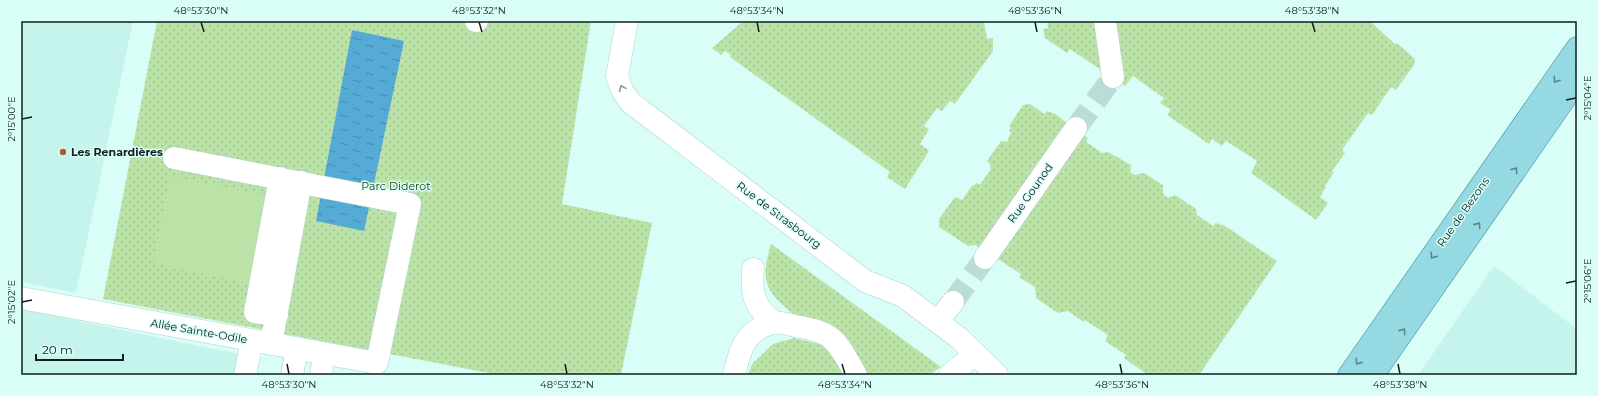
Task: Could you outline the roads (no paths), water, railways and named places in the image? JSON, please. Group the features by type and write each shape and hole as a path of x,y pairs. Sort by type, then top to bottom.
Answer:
{"main road":[{"name":"Rue de Bezons","path":"1349,375 1577,48"},
{"name":"Rue de Bezons","path":"1373,375 1577,80"}],"street":[{"name":"Rue de Strasbourg","path":"627,21 617,76 622,90 630,102 865,281 903,296 938,321 959,338 997,375"},
{"path":"1105,21 1113,78"},
{"name":"Rue Gounod","path":"985,258 1076,128"},
{"path":"174,158 301,182 277,315 245,375"},
{"path":"277,315 255,312 280,178"},
{"name":"Allée Sainte-Odile","path":"21,298 377,363 410,204 301,182"},
{"path":"753,269 754,299 762,313 775,323 814,329 832,338 847,358 856,375"},
{"path":"938,321 953,302"},
{"path":"734,375 740,350 747,339 759,329 775,323"},
{"path":"292,375 297,349"},
{"path":"321,375 324,354"},
{"path":"950,375 975,354"}],"water":[{"path":"352,30 404,41 364,231 316,221"}],"tunnel":[{"path":"1076,128 1113,77"},
{"path":"953,302 985,258"}],"place":[{"name":"Les Renardières","path":"63,152"}],"park label":[{"name":"Parc Diderot","path":"396,186"}]}
